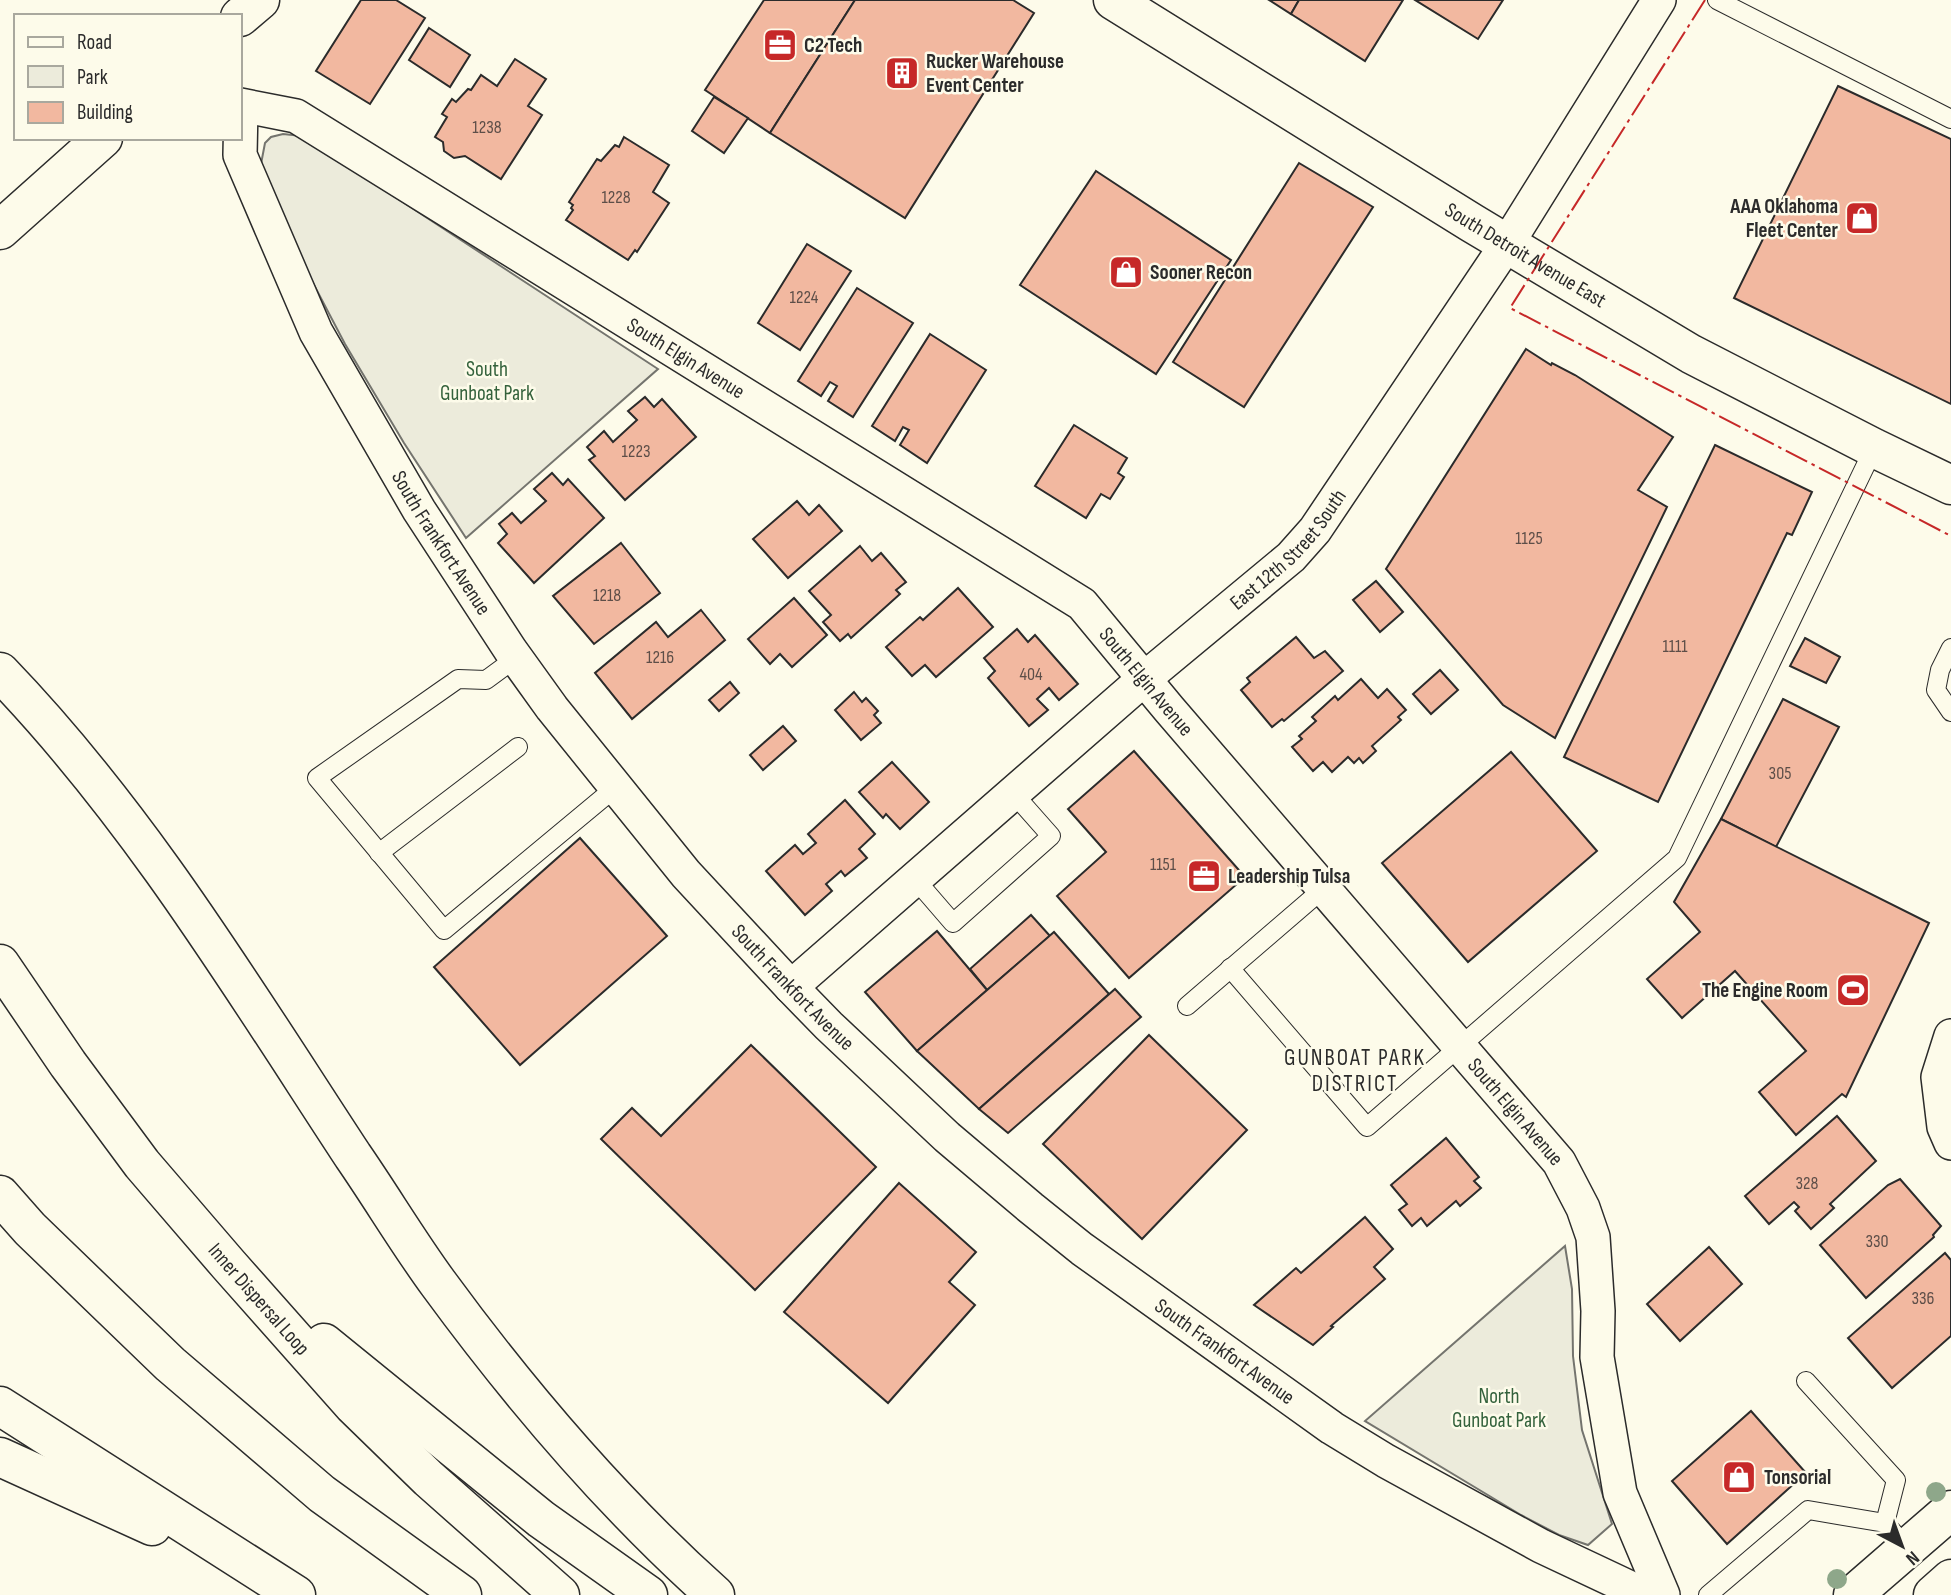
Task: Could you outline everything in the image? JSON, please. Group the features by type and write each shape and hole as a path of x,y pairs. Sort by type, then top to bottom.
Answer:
{"main road":[{"path":"242,15 260,0"},
{"name":"South Detroit Avenue East","path":"1112,0 1507,244 1691,354 1951,485"},
{"path":"0,230 101,140"},
{"path":"0,672 31,704 129,825 260,1015 436,1281 580,1460 665,1550 715,1595"},
{"name":"Inner Dispersal Loop","path":"0,964 68,1065 134,1153 353,1405 429,1479 560,1595"},
{"path":"0,1195 30,1229 170,1364 322,1494 462,1595"},
{"path":"228,1264 541,1519 648,1595"},
{"path":"0,1406 286,1588"},
{"path":"0,1457 286,1588"},
{"path":"1853,1595 1896,1535 1951,1510"},
{"path":"1933,1595 1951,1578"}],"street":[{"name":"East 12th Street South","path":"791,987 1144,679 1291,557 1315,530 1507,244 1660,0"},
{"name":"South Elgin Avenue","path":"242,106 296,116 1082,604 1559,1162 1593,1237 1597,1284 1597,1357 1620,1493 1663,1595"},
{"name":"South Frankfort Avenue","path":"240,140 240,155 316,332 419,510 516,658 552,708 686,874 829,1027 947,1138 1082,1249 1321,1420 1386,1461 1541,1546 1645,1595"},
{"path":"1951,1036 1938,1077 1944,1127 1951,1143"}],"lane":[{"path":"1717,0 1951,119"},
{"path":"1230,968 1367,1127 1677,858 1874,448"},
{"path":"1951,648 1940,670 1936,690 1951,712"},
{"path":"516,658 486,680 458,679 317,778 444,930 616,787"},
{"path":"379,853 518,747"},
{"path":"915,880 953,923 1051,836 1013,793"},
{"path":"1186,1006 1323,889"},
{"path":"1708,1595 1808,1510 1896,1535 1896,1480 1806,1381"}],"green space":[{"name":"South Gunboat Park","path":"283,134 302,136 658,369 466,538 404,443 345,344 292,243 261,164 265,143 271,137"},
{"name":"North Gunboat Park","path":"1565,1246 1572,1289 1573,1356 1582,1430 1612,1524 1588,1545 1559,1535 1521,1515 1365,1421"}],"building":[{"path":"361,0 396,0 425,18 370,104 316,71"},
{"name":"C2 Tech","path":"764,0 855,0 770,133 705,90"},
{"name":"Rucker Warehouse Event Center","path":"855,0 1013,0 1034,13 905,218 770,133"},
{"path":"1269,0 1299,0 1291,14"},
{"path":"1299,0 1403,0 1365,61 1291,14"},
{"path":"1415,0 1503,0 1478,39"},
{"path":"429,28 470,55 450,87 409,60"},
{"path":"515,59 546,79 528,106 542,115 501,179 465,156 454,158 444,151 443,142 435,137 447,117 442,114 452,99 456,102 468,89 471,90 481,75 497,86"},
{"name":"AAA Oklahoma Fleet Center","path":"1838,86 1951,139 1951,404 1734,298"},
{"path":"714,97 748,118 724,153 692,131"},
{"path":"624,137 669,165 653,192 669,203 637,252 635,250 628,260 566,220 573,210 573,205 569,202 597,159 601,161 615,145 619,147"},
{"name":"Sooner Recon","path":"1299,163 1373,207 1244,407 1173,362"},
{"name":"Sooner Recon","path":"1096,171 1231,260 1156,374 1020,285"},
{"path":"807,244 851,271 800,350 758,323"},
{"path":"857,288 913,323 853,417 828,401 837,386 830,382 821,396 798,381"},
{"path":"930,334 986,370 927,463 900,445 909,430 903,427 895,441 872,426"},
{"path":"1526,349 1551,365 1552,363 1575,375 1673,437 1638,490 1667,507 1555,738 1503,705 1386,569"},
{"path":"645,397 654,407 662,399 696,437 625,500 589,460 595,456 587,447 604,431 613,442 637,420 628,411"},
{"path":"1074,425 1127,458 1118,473 1124,477 1110,499 1101,494 1086,518 1035,486"},
{"path":"1715,445 1812,492 1792,535 1787,533 1658,802 1564,757"},
{"path":"552,473 563,485 568,479 604,518 534,583 498,543 507,534 499,524 512,513 521,523 546,501 534,489"},
{"path":"797,501 809,515 819,505 842,531 788,578 753,539"},
{"path":"621,543 660,593 594,644 553,596"},
{"path":"860,546 872,561 881,553 906,582 896,590 900,594 851,638 848,634 840,641 823,622 831,615 809,591"},
{"path":"1376,581 1403,612 1380,632 1353,600"},
{"path":"958,588 993,627 936,677 925,665 912,676 886,647 920,617 923,620"},
{"path":"794,598 827,635 792,667 780,654 770,664 748,639"},
{"path":"701,610 725,640 632,719 595,673 656,622 668,637"},
{"path":"1017,629 1028,642 1035,635 1078,684 1059,700 1049,688 1037,699 1048,710 1029,726 988,678 995,671 984,658"},
{"path":"1296,637 1314,658 1325,651 1343,671 1284,721 1282,719 1272,727 1241,690 1250,682 1247,678"},
{"path":"1805,638 1840,657 1826,683 1790,666"},
{"path":"1440,670 1458,690 1431,714 1413,694"},
{"path":"1361,679 1378,698 1387,689 1406,710 1398,717 1401,720 1372,746 1376,751 1363,763 1359,758 1354,763 1348,757 1332,772 1323,762 1313,771 1292,747 1302,739 1299,736 1316,721 1312,717 1335,696 1338,700"},
{"path":"730,682 739,693 719,711 709,700"},
{"path":"854,692 862,702 866,698 878,711 874,715 881,723 861,740 835,710"},
{"path":"1783,699 1839,727 1776,847 1721,819"},
{"path":"783,726 796,741 763,770 750,755"},
{"path":"1134,751 1245,877 1129,978 1057,896 1106,852 1068,809"},
{"path":"1511,752 1597,851 1468,962 1382,863"},
{"path":"892,762 929,802 900,829 886,814 883,818 859,792"},
{"path":"845,800 875,834 859,849 867,858 845,876 841,871 826,884 832,891 805,915 766,871 795,845 803,854 816,843 808,834"},
{"path":"1721,819 1929,923 1846,1097 1842,1094 1796,1135 1759,1092 1806,1051 1735,971 1682,1018 1647,979 1700,932 1674,902"},
{"path":"580,838 667,936 520,1065 434,967"},
{"path":"1031,915 1050,936 987,990 970,969"},
{"path":"937,931 987,990 917,1051 865,992"},
{"path":"1054,932 1109,994 979,1109 917,1051"},
{"path":"1115,989 1141,1017 1008,1133 979,1109"},
{"path":"1149,1035 1247,1130 1142,1239 1043,1144"},
{"path":"751,1045 876,1167 755,1290 601,1139 632,1108 661,1136"},
{"path":"1837,1116 1876,1161 1830,1204 1834,1208 1811,1229 1795,1211 1799,1207 1794,1202 1769,1224 1745,1196"},
{"path":"1446,1138 1479,1177 1474,1181 1481,1188 1460,1206 1456,1201 1427,1226 1421,1218 1412,1226 1399,1210 1407,1204 1391,1185"},
{"path":"1900,1179 1941,1226 1934,1237 1866,1298 1820,1245 1888,1185"},
{"path":"899,1183 976,1252 949,1282 975,1305 888,1403 784,1312"},
{"path":"1365,1217 1393,1249 1374,1267 1385,1279 1313,1345 1254,1305 1296,1268 1301,1273"},
{"path":"1709,1247 1742,1284 1680,1341 1647,1304"},
{"path":"1945,1253 1951,1260 1951,1336 1892,1388 1848,1338"},
{"name":"Tonsorial","path":"1751,1411 1806,1473 1727,1544 1672,1481"}],"power":[{"path":"1705,0 1510,308 1951,536"}],"place":[{"name":"C2 Tech","path":"780,45"},
{"name":"Rucker Warehouse Event Center","path":"902,73"},
{"name":"AAA Oklahoma Fleet Center","path":"1862,218"},
{"name":"Sooner Recon","path":"1126,272"},
{"name":"Leadership Tulsa","path":"1204,876"},
{"name":"The Engine Room","path":"1853,990"},
{"name":"Tonsorial","path":"1739,1477"}],"district":[{"name":"GUNBOAT PARK DISTRICT","path":"1355,1070"}]}
